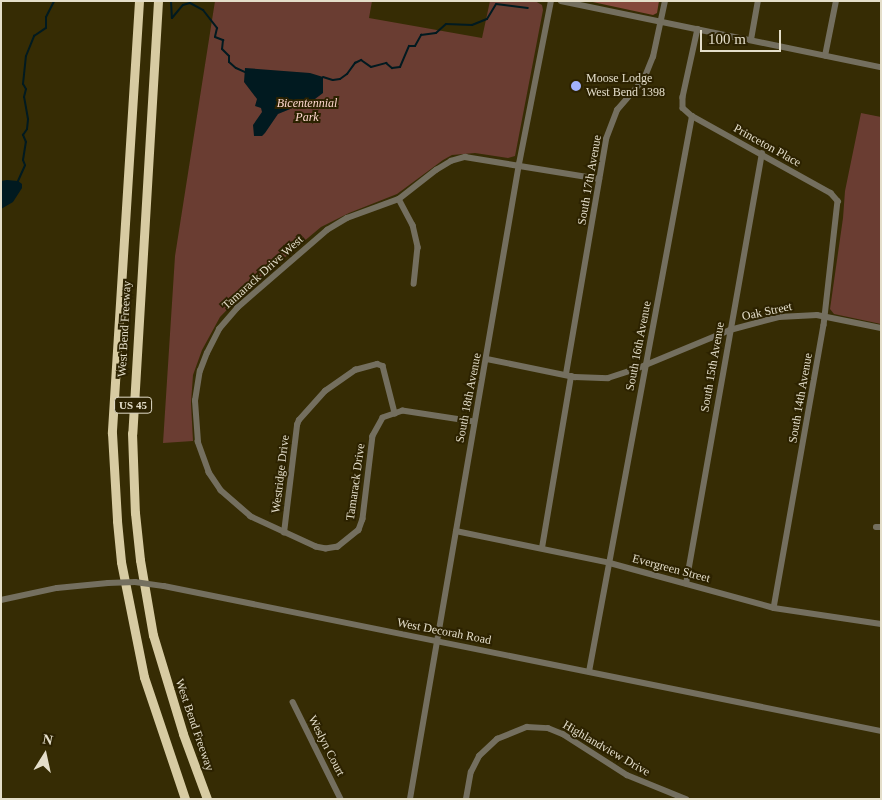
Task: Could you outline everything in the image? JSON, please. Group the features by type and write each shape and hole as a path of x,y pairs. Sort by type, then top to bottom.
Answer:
{"highway":[{"name":"West Bend Freeway","path":"139,1 112,433 117,521 121,562 144,677 185,799"},
{"name":"West Bend Freeway","path":"158,1 132,433 135,513 140,560 153,635 183,734 207,799"}],"street":[{"name":"South 18th Avenue","path":"410,799 474,422 551,1"},
{"path":"561,1 881,67"},
{"name":"South 17th Avenue","path":"542,548 600,179 612,121 617,110 644,79 654,57 665,1"},
{"path":"751,40 758,1"},
{"path":"825,56 836,1"},
{"path":"692,116 683,108 683,97 698,29"},
{"name":"Princeton Place","path":"692,116 831,193"},
{"name":"South 16th Avenue","path":"590,672 692,116"},
{"name":"South 15th Avenue","path":"686,584 762,154"},
{"name":"Tamarack Drive West","path":"284,533 250,517 236,507 221,492 209,473 198,434 195,401 200,371 219,329 237,308 327,230 347,218 399,199 451,161 465,157 520,164 600,179"},
{"name":"South 14th Avenue","path":"774,608 825,316 838,201 831,193"},
{"path":"399,199 413,225 418,247 414,284"},
{"name":"Oak Street","path":"487,359 568,375 608,378 646,365 730,330 779,317 802,314 825,316 881,328"},
{"name":"Westridge Drive","path":"284,533 297,425 299,420 325,391 355,370 376,364 383,366 395,413"},
{"path":"395,413 413,412 474,422"},
{"name":"Tamarack Drive","path":"284,533 316,547 326,548 338,547 359,530 363,519 372,436 383,418 395,413"},
{"name":"Evergreen Street","path":"456,531 610,563 774,608 881,624"},
{"name":"West Decorah Road","path":"1,600 57,588 108,582 135,582 164,586 881,731"},
{"name":"Weslyn Court","path":"293,702 341,799"},
{"name":"Highlandview Drive","path":"466,799 471,772 479,756 497,739 527,727 548,728 563,734 627,775 686,799"}],"green space":[{"name":"Bicentennial Park","path":"215,1 372,1 369,18 482,38 490,1 535,1 542,5 543,10 515,156 508,158 475,153 452,155 397,194 349,213 321,227 246,290 220,317 202,350 193,375 191,403 193,441 163,443 175,256"},
{"path":"861,113 881,117 881,324 834,314 830,309 845,191"}],"shaded area":[{"path":"588,1 659,1 657,13 653,15"}],"water":[{"path":"245,68 310,73 323,77 323,93 315,99 278,114 262,136 254,136 253,125 262,112 261,108 255,106 257,99 244,82"},
{"path":"1,181 18,181 22,184 22,188 13,202 1,209"}],"waterway":[{"path":"18,181 25,165 23,160 26,142 23,135 27,129 28,119 24,97 26,89 23,84 26,56 34,36 46,28 46,17 54,1"},
{"path":"171,1 172,18 183,5 190,3 203,10 217,28 215,37 223,40 222,49 229,56 229,62 245,72"},
{"path":"323,77 333,80 340,79 347,74 355,63 361,60 371,67 386,63 392,68 400,67 409,46 415,46 421,35 436,33 446,24 472,25 487,19 496,4 528,8"}],"place":[{"name":"Moose Lodge West Bend 1398","path":"576,86"}]}
